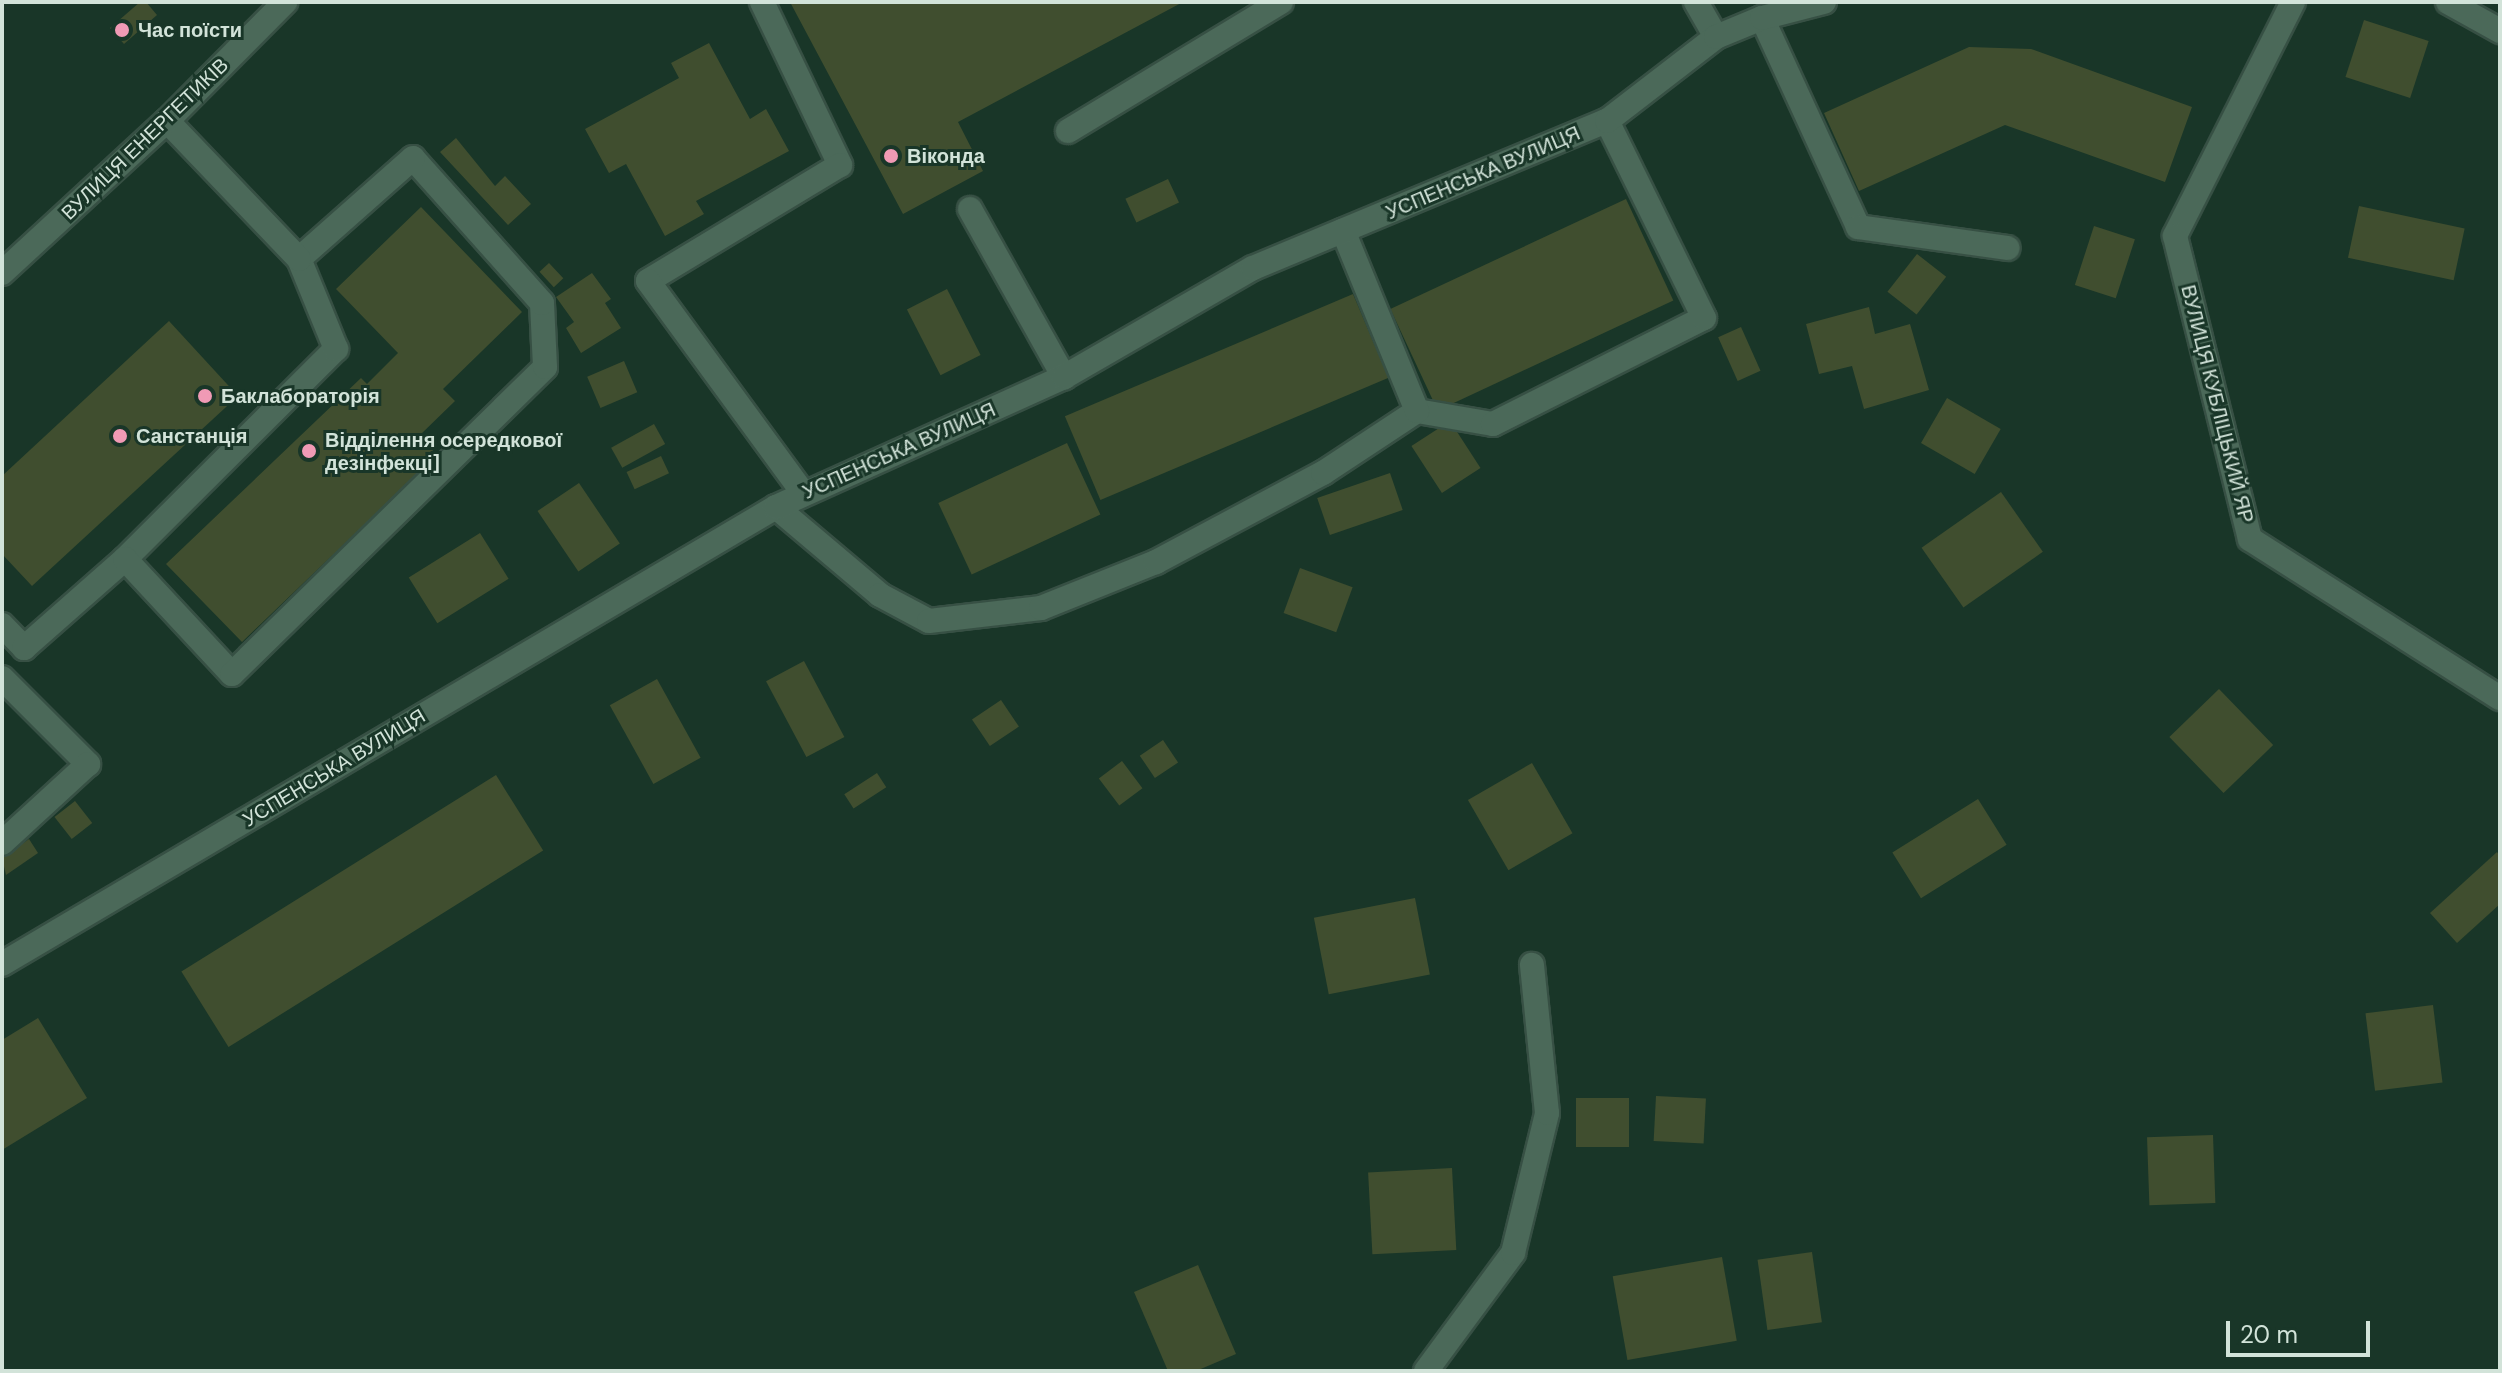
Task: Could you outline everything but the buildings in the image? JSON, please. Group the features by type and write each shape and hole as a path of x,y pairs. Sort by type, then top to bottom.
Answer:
{"street":[{"name":"ВУЛИЦЯ ЕНЕРГЕТИКІВ","path":"2,273 167,121 285,2"},
{"path":"762,2 840,165 648,281 803,493"},
{"path":"1068,131 1281,2"},
{"path":"1696,2 1716,37"},
{"name":"УСПЕНСЬКА ВУЛИЦЯ","path":"2,964 776,507 1064,377 1253,268 1607,121 1716,37 1762,18 1824,2"},
{"name":"ВУЛИЦЯ КУБЛІЦЬКИЙ ЯР","path":"2293,2 2175,236 2250,539 2500,698"},
{"path":"2448,2 2500,31"},
{"path":"1762,18 1858,227 2008,248"},
{"path":"2,625 24,648 125,559 336,349 299,259 167,121"},
{"path":"776,507 880,595 929,621 1041,608 1156,562 1245,518 1323,473 1417,411 1493,424 1704,318 1607,121"},
{"path":"125,559 232,674 545,367 542,303 413,158 299,259"},
{"path":"970,209 1064,377"},
{"path":"1343,231 1417,411"},
{"path":"2,678 88,764 2,843"},
{"path":"1426,1371 1513,1253 1547,1113 1532,965"}],"place":[{"name":"Час поїсти","path":"122,30"},
{"name":"Віконда","path":"891,156"},
{"name":"Баклабораторія","path":"205,396"},
{"name":"Санстанція","path":"120,436"},
{"name":"Відділення осередкової дезінфекці]","path":"309,451"}]}
